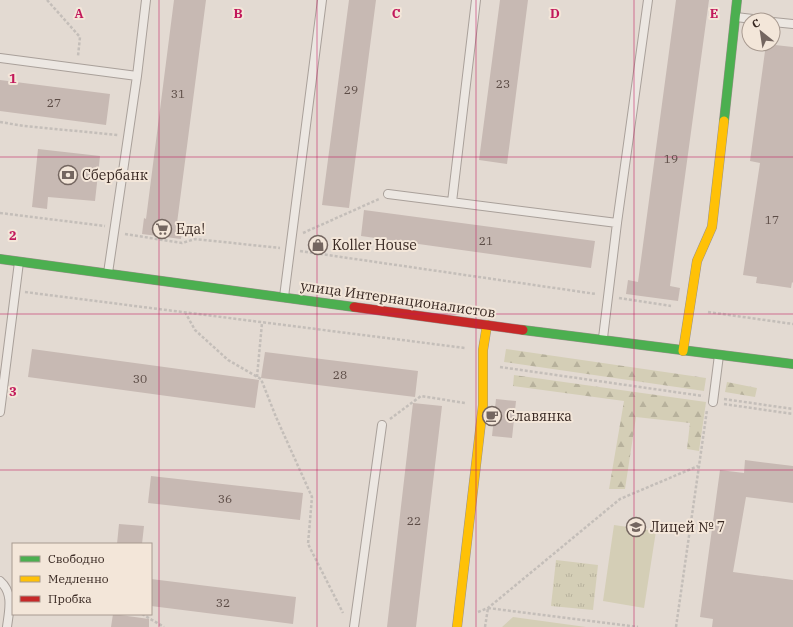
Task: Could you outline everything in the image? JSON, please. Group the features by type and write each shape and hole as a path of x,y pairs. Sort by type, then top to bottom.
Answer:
{"street":[{"path":"683,350 697,261 712,227 737,0"},
{"name":"улица Интернационалистов","path":"0,260 603,341 793,364"},
{"path":"457,627 483,405 483,350 487,325"}],"lane":[{"path":"108,274 137,76 146,0"},
{"path":"284,298 322,0"},
{"path":"452,202 476,0"},
{"path":"603,341 617,223 648,0"},
{"path":"735,16 741,17"},
{"path":"781,23 793,24"},
{"path":"0,58 137,76"},
{"path":"388,194 617,223"},
{"path":"0,412 19,262"},
{"path":"713,400 719,355"},
{"path":"354,627 382,425"},
{"path":"0,581 5,585 10,600 7,627"}],"path":[{"path":"47,0 80,37 76,68"},
{"path":"0,122 24,126 128,136"},
{"path":"292,238 388,194"},
{"path":"0,213 115,228 125,235 182,243 195,239 290,249 793,324"},
{"path":"125,235 126,228"},
{"path":"15,291 483,350"},
{"path":"185,312 195,330 228,360 261,379 276,417 312,497 308,544 345,617"},
{"path":"257,377 262,323"},
{"path":"498,367 713,400 793,414"},
{"path":"382,425 421,396 483,405"},
{"path":"676,627 708,402 713,400 793,409"},
{"path":"485,627 488,608 620,499 699,466"},
{"path":"488,608 638,627"},
{"path":"144,615 164,627"}],"green space":[{"path":"506,349 706,378 704,391 504,362"},
{"path":"514,375 706,402 699,451 687,449 690,423 636,417 625,489 609,489 624,401 513,386"},
{"path":"727,382 757,388 755,397 725,392"},
{"path":"614,525 656,531 644,608 603,601"},
{"path":"556,560 598,565 593,610 551,606"},
{"path":"513,617 586,627 502,627"}],"building":[{"path":"174,0 206,0 177,223 183,224 181,239 142,234 144,218 146,219"},
{"path":"349,0 376,0 349,208 322,205"},
{"path":"500,0 528,0 507,164 479,160"},
{"path":"676,0 709,0 670,286 680,288 678,301 626,294 628,280 638,282"},
{"path":"781,46 793,47 793,283 792,282 791,288 756,283 757,277 743,275 760,163 750,161 765,52 781,52"},
{"path":"0,80 110,94 106,125 0,111"},
{"path":"38,149 100,156 95,201 48,197 47,209 32,207"},
{"path":"364,210 595,241 591,268 361,236"},
{"path":"32,349 259,380 255,408 28,377"},
{"path":"265,352 418,371 415,397 261,378"},
{"path":"496,399 516,401 512,438 492,436"},
{"path":"413,403 442,406 416,627 387,627"},
{"path":"745,460 793,466 793,503 746,497 733,572 793,580 793,627 712,627 713,619 700,617 720,470 744,473"},
{"path":"151,476 303,493 300,520 148,503"},
{"path":"119,524 144,526 142,543 117,543"},
{"path":"152,579 296,597 293,624 152,606"},
{"path":"113,615 149,619 149,627 111,627"}],"traffic: fast":[{"path":"724,121 737,0"},
{"path":"0,259 354,307"},
{"path":"523,330 793,364"}],"traffic: slow":[{"path":"683,351 697,261 712,227 724,121"},
{"path":"457,627 483,405 483,350 487,325"}],"traffic: jam":[{"path":"354,307 523,330"}],"place":[{"name":"Сбербанк","path":"68,175"},
{"name":"Еда!","path":"162,229"},
{"name":"Koller House","path":"318,245"},
{"name":"Славянка","path":"492,416"},
{"name":"Лицей № 7","path":"636,527"}]}
